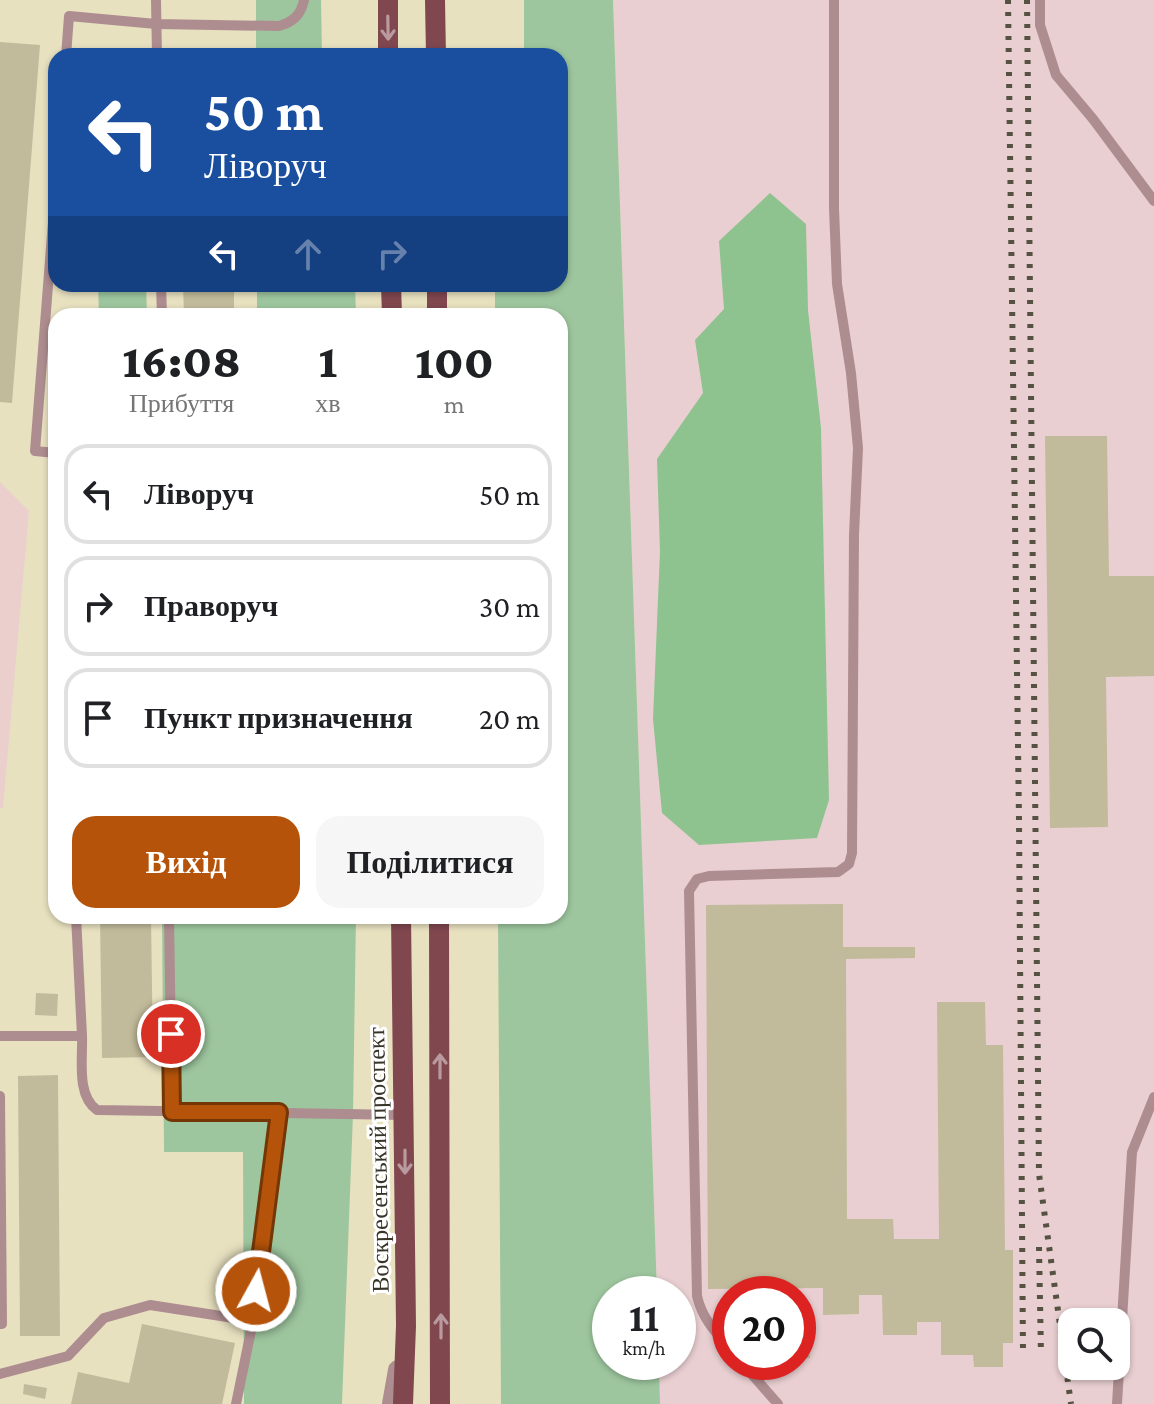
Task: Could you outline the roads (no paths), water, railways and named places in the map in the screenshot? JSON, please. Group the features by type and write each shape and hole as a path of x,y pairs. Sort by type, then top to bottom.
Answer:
{"main road":[{"path":"388,0 388,48"},
{"path":"435,0 436,48"},
{"name":"Воскресенський проспект","path":"401,924 406,1326 403,1404"},
{"path":"439,924 440,1404"}],"street":[{"path":"392,1404 406,1326"}],"lane":[{"path":"156,0 157,48"},
{"path":"67,48 69,16 156,24 279,26 289,23 298,15 304,0"},
{"path":"712,1327 700,1312 697,1296 689,891 697,879 709,876 838,872 849,864 852,853 854,535 858,448 851,373 837,284 834,0"},
{"path":"1040,0 1040,25 1056,75 1154,201"},
{"path":"48,286 35,451 48,452"},
{"path":"76,924 84,1092 88,1104 97,1110 404,1115"},
{"path":"169,924 172,1112"},
{"path":"0,1036 82,1036"},
{"path":"0,1096 0,1324"},
{"path":"1117,1404 1132,1152 1154,1097"},
{"path":"236,1404 253,1321 279,1112"},
{"path":"0,1374 68,1356 104,1318 150,1305 253,1321"},
{"path":"757,1380 778,1404"}],"railway":[{"path":"1008,0 1023,1354"},
{"path":"1027,0 1039,1174 1071,1404"},
{"path":"1039,1247 1041,1355"}]}
